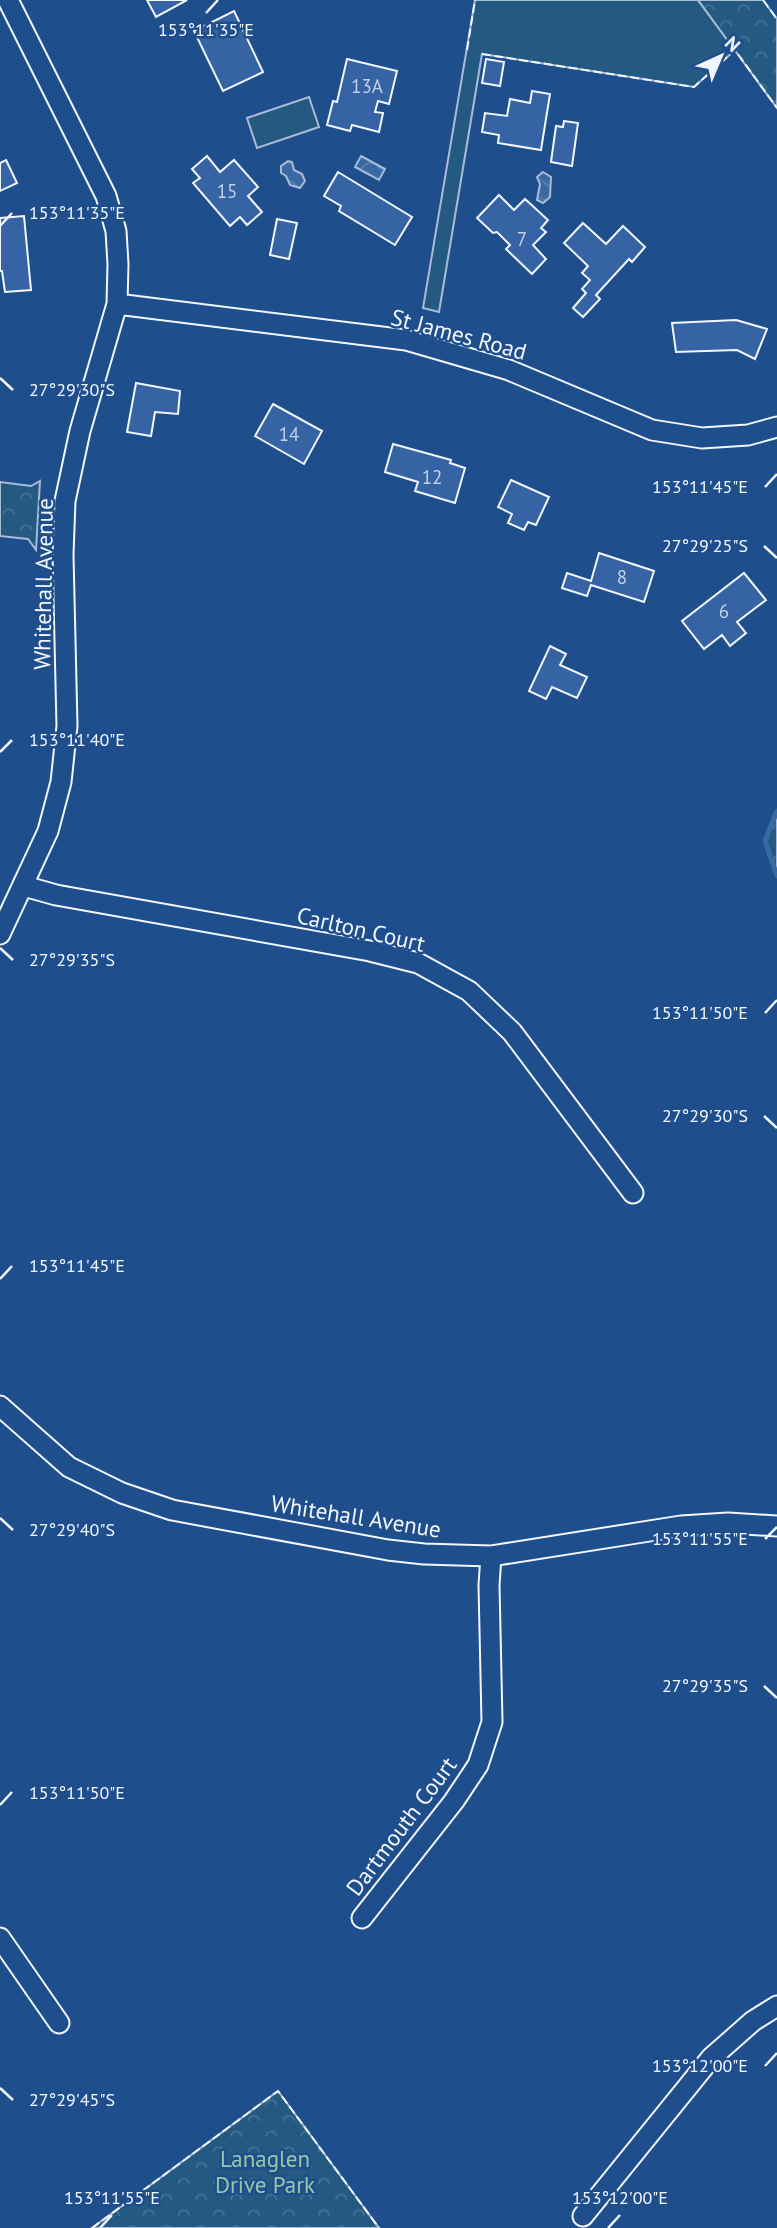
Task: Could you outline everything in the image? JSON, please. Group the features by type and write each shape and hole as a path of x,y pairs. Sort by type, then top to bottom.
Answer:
{"street":[{"name":"Whitehall Avenue","path":"0,934 48,831 61,782 67,726 63,555 65,501 80,431 117,304 116,231 106,196 8,0"},
{"name":"St James Road","path":"117,304 406,340 509,370 652,430 702,438 748,435 777,427"},
{"name":"Carlton Court","path":"24,886 56,895 370,951 418,963 469,991 512,1032 633,1192"},
{"name":"Whitehall Avenue","path":"0,1405 69,1467 122,1493 172,1510 388,1550 491,1556 728,1522 777,1526"},
{"name":"Dartmouth Court","path":"362,1918 454,1801 478,1765 492,1722 489,1585 491,1556"},
{"path":"0,1938 58,2023"},
{"path":"583,2216 711,2058 753,2021 777,2006"}],"green space":[{"path":"475,0 698,0 735,50 694,87 482,54 439,312 423,308"},
{"path":"698,0 763,0 777,19 777,108"},
{"path":"309,97 319,127 257,148 247,118"},
{"path":"40,481 36,550 28,539 0,536 0,482 31,486"},
{"path":"777,811 777,876 765,841"},
{"name":"Lanaglen Drive Park","path":"278,2091 379,2228 92,2228"}],"water":[{"path":"361,156 385,169 379,180 355,167"},
{"path":"288,161 292,162 294,170 302,174 305,181 300,188 290,185 286,176 281,173 281,166"},
{"path":"543,172 551,177 550,197 543,203 537,200 540,184 537,177"}],"building":[{"path":"147,0 187,0 156,17"},
{"path":"234,11 263,72 223,91 194,31"},
{"path":"347,59 397,71 389,104 378,101 375,112 383,113 379,132 352,125 350,131 327,125 333,101 337,102"},
{"path":"486,59 504,62 500,86 482,83"},
{"path":"532,91 550,94 541,150 498,143 499,135 482,132 485,113 507,116 510,99 530,103"},
{"path":"564,121 578,123 572,166 551,162 556,126 563,127"},
{"path":"207,156 220,172 234,160 258,187 248,196 262,212 247,225 240,217 230,226 193,183 200,178 192,169"},
{"path":"6,160 17,183 0,191 0,163"},
{"path":"338,172 412,217 395,245 339,211 341,206 324,196"},
{"path":"499,195 514,210 525,199 548,220 541,228 546,232 533,245 546,259 532,274 506,249 510,245 477,218"},
{"path":"24,216 31,290 5,292 0,271 0,218"},
{"path":"277,219 297,223 289,259 270,255"},
{"path":"583,223 606,244 623,226 645,247 632,262 629,259 596,295 600,299 583,317 573,308 586,293 582,289 590,280 582,273 588,266 564,243"},
{"path":"736,320 767,329 755,359 737,350 676,352 672,323"},
{"path":"136,383 180,391 178,414 155,412 151,436 127,432"},
{"path":"273,404 322,431 304,464 255,436"},
{"path":"393,444 451,460 450,463 465,468 455,503 415,491 418,482 385,472"},
{"path":"511,480 549,497 536,525 528,522 524,530 508,523 512,514 498,507"},
{"path":"599,553 654,571 644,602 591,585 587,596 562,588 567,573 591,581"},
{"path":"744,573 766,600 737,622 746,633 730,646 722,635 704,649 682,621"},
{"path":"550,646 566,654 560,665 587,677 577,698 552,687 546,699 529,691"}],"waterway":[{"path":"777,811 765,841 777,876"}],"fence":[{"path":"467,50 475,0"},
{"path":"763,0 777,19"},
{"path":"482,54 694,87 735,50 777,108"},
{"path":"92,2228 278,2091 379,2228"}]}
